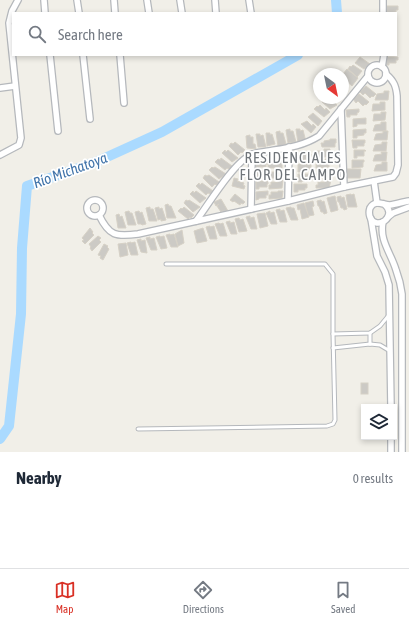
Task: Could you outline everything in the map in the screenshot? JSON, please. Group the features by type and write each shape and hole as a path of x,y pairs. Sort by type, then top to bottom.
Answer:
{"street":[{"path":"12,54 9,23 12,11 18,0"},
{"path":"44,0 45,12"},
{"path":"78,0 79,12"},
{"path":"114,0 116,12"},
{"path":"147,0 149,12"},
{"path":"180,0 182,12"},
{"path":"215,0 216,12"},
{"path":"249,0 250,12"},
{"path":"383,0 383,12"},
{"path":"0,155 19,145 21,138 12,56"},
{"path":"50,56 58,131"},
{"path":"83,56 90,119"},
{"path":"120,56 124,103"},
{"path":"99,215 111,233 122,236 138,234 288,201 344,186 393,177 396,173 398,165 398,96 396,87 382,67 384,56"},
{"path":"196,221 230,174 244,158 252,154 309,143 319,136 368,76 372,67 377,65 382,67"},
{"path":"368,76 374,82 379,82 384,79 386,74"},
{"path":"0,88 15,86"},
{"path":"341,109 344,186"},
{"path":"288,148 288,201"},
{"path":"251,209 252,154"},
{"path":"374,181 377,203"},
{"path":"391,404 390,284 377,256 369,213 374,204 377,203 390,205 409,201"},
{"path":"384,204 389,212 382,227 383,241 396,268 402,294 402,452"},
{"path":"371,219 376,222 385,220 393,213 409,207"},
{"path":"391,440 391,452"}],"lane":[{"path":"138,429 327,426 333,424 335,420 333,274 325,264 166,264"},
{"path":"333,334 370,333 380,326 390,314"},
{"path":"370,333 370,344"},
{"path":"333,348 370,344 380,345 390,351"}],"building":[{"path":"385,6 398,6 398,10 396,10 396,12 385,12"},
{"path":"360,57 370,64 364,69 355,63"},
{"path":"385,57 398,57 398,60 396,60 396,63 389,63 389,65 386,65"},
{"path":"353,65 362,71 357,77 349,70 350,66 351,67"},
{"path":"349,71 358,78 352,86 349,83"},
{"path":"366,86 376,94 373,97 372,96 370,98 365,93 363,95 360,92"},
{"path":"384,91 389,91 388,100 375,100 377,94 384,93"},
{"path":"359,94 369,102 366,105 365,104 363,106 358,101 356,103 353,99"},
{"path":"380,102 385,102 385,110 372,111 373,104 380,104"},
{"path":"324,104 337,105 330,109"},
{"path":"320,105 325,110 326,108 330,112 324,117 314,109"},
{"path":"359,109 357,115 350,115 350,117 347,117 346,110"},
{"path":"381,112 386,112 385,120 373,121 374,114 381,114"},
{"path":"313,113 322,121 318,126 308,117"},
{"path":"366,118 366,124 357,124 357,126 353,127 353,119"},
{"path":"307,121 312,126 313,124 316,127 311,133 301,124"},
{"path":"381,122 386,122 386,131 373,131 375,125 381,124"},
{"path":"290,129 290,131 293,131 296,142 288,143 286,130"},
{"path":"296,129 300,129 300,131 303,130 306,142 298,143"},
{"path":"366,129 366,133 364,133 364,135 353,138 353,130"},
{"path":"280,131 280,133 283,133 286,144 278,146 276,132"},
{"path":"383,131 388,131 387,140 374,140 376,134 383,133"},
{"path":"266,133 270,133 270,135 272,134 275,144 267,146"},
{"path":"256,134 260,134 260,136 263,135 266,147 258,147"},
{"path":"250,135 250,137 253,137 253,144 255,144 256,149 247,148 246,136"},
{"path":"336,139 335,147 322,147 321,143 324,143 324,141"},
{"path":"352,140 365,140 364,146 357,146 357,148 353,148"},
{"path":"235,142 245,150 238,155 229,146 231,143 233,144"},
{"path":"382,142 387,142 386,151 373,151 375,145 382,144"},
{"path":"324,149 330,149 329,157 315,157 317,151 324,151"},
{"path":"225,150 226,152 228,150 238,158 232,162 222,153"},
{"path":"354,150 366,151 364,151 364,156 357,156 357,158 354,158"},
{"path":"381,152 387,152 386,161 373,161 375,155 382,154"},
{"path":"298,154 311,154 311,157 309,157 309,160 302,160 302,162 298,162"},
{"path":"221,158 232,166 229,169 227,168 225,170 215,162"},
{"path":"325,159 331,159 331,164 329,164 329,167 316,168 318,161 325,161"},
{"path":"277,160 283,160 282,168 268,168 268,164 271,164 270,162 277,162"},
{"path":"352,160 364,160 363,167 352,168"},
{"path":"255,161 268,161 268,164 266,164 266,167 259,167 259,169 255,169"},
{"path":"382,162 387,162 387,171 374,171 376,165 382,164"},
{"path":"298,164 311,164 311,168 309,168 309,170 302,170 302,172 298,172"},
{"path":"212,167 215,167 226,174 219,179 209,170"},
{"path":"347,169 361,169 360,178 347,178"},
{"path":"277,170 283,170 283,175 281,175 282,178 268,178 268,174 270,174 270,172 277,172"},
{"path":"331,170 329,177 316,178 318,171"},
{"path":"255,171 268,171 268,175 266,175 266,177 259,177 259,179 255,179"},
{"path":"298,174 311,174 311,178 309,178 309,180 298,182"},
{"path":"205,175 209,175 219,182 212,187 203,178"},
{"path":"234,178 238,179 237,181 244,183 244,189 232,186"},
{"path":"277,180 283,180 282,188 269,189 271,182 278,182"},
{"path":"325,180 331,180 329,188 316,188 318,182 325,182"},
{"path":"256,181 268,181 267,187 259,187 259,189 256,189"},
{"path":"199,183 200,185 202,183 213,191 206,195 196,186"},
{"path":"294,184 307,184 307,188 305,188 305,190 298,190 298,192 294,192"},
{"path":"193,191 194,193 196,191 206,198 200,203 190,194"},
{"path":"268,191 266,198 259,198 256,200 256,192"},
{"path":"283,191 282,198 269,199 271,192"},
{"path":"235,194 245,202 243,204 241,203 240,205 230,200"},
{"path":"354,194 357,207 348,207 346,195"},
{"path":"335,196 338,210 331,212 327,198"},
{"path":"341,196 341,198 344,197 347,209 344,210 338,202 337,197"},
{"path":"221,199 228,211 224,213 223,211 221,212 217,206 219,204 216,206 214,202"},
{"path":"186,200 189,200 200,207 193,212 184,203"},
{"path":"321,200 322,202 324,201 327,213 324,214 318,206 317,201"},
{"path":"313,201 314,206 312,207 314,215 308,216 305,203"},
{"path":"304,203 309,217 302,219 300,209 298,210 297,205"},
{"path":"168,204 171,206 176,218 167,218 165,205"},
{"path":"150,207 150,209 153,209 157,221 149,221 146,208"},
{"path":"159,207 159,209 162,208 166,220 158,220 155,208"},
{"path":"184,207 194,215 191,218 190,217 188,219 178,211"},
{"path":"286,208 294,208 298,220 291,220"},
{"path":"280,209 280,211 284,210 287,222 280,222 276,210"},
{"path":"129,211 132,213 136,225 128,225 125,212"},
{"path":"139,211 140,213 142,212 146,224 138,224 135,212"},
{"path":"270,211 270,213 274,212 277,224 271,224 266,213"},
{"path":"265,213 268,226 260,228 257,214"},
{"path":"119,214 120,217 122,216 126,228 118,228 116,215"},
{"path":"250,216 250,218 254,217 257,229 251,229 246,217"},
{"path":"239,218 240,220 243,219 247,231 239,232 235,219"},
{"path":"230,221 230,223 234,222 237,234 231,234 226,222"},
{"path":"223,223 227,236 220,236 215,224"},
{"path":"214,226 217,239 210,239 206,227"},
{"path":"90,228 94,235 85,244 82,241 84,240 82,238"},
{"path":"203,228 207,241 197,243 194,231"},
{"path":"182,230 184,243 178,246 175,234"},
{"path":"174,234 178,247 171,247 166,235"},
{"path":"98,236 101,238 99,240 101,242 92,251 89,244"},
{"path":"164,236 167,248 161,249 156,237"},
{"path":"150,237 150,239 154,238 157,250 151,250 146,238"},
{"path":"141,239 141,241 145,240 147,253 141,252 137,240"},
{"path":"135,242 138,255 131,255 127,243"},
{"path":"126,243 128,255 120,257 118,244"},
{"path":"104,244 108,246 107,247 109,249 103,260 100,258 101,256 98,255"},
{"path":"361,383 368,383 368,394 361,394"}],"waterway":[{"name":"Río Michatoya","path":"336,0 337,12"},
{"name":"Río Michatoya","path":"0,439 9,426 21,314 22,248 27,186 96,162 162,132 296,56"}],"district":[{"name":"RESIDENCIALES FLOR DEL CAMPO","path":"293,166"}]}
